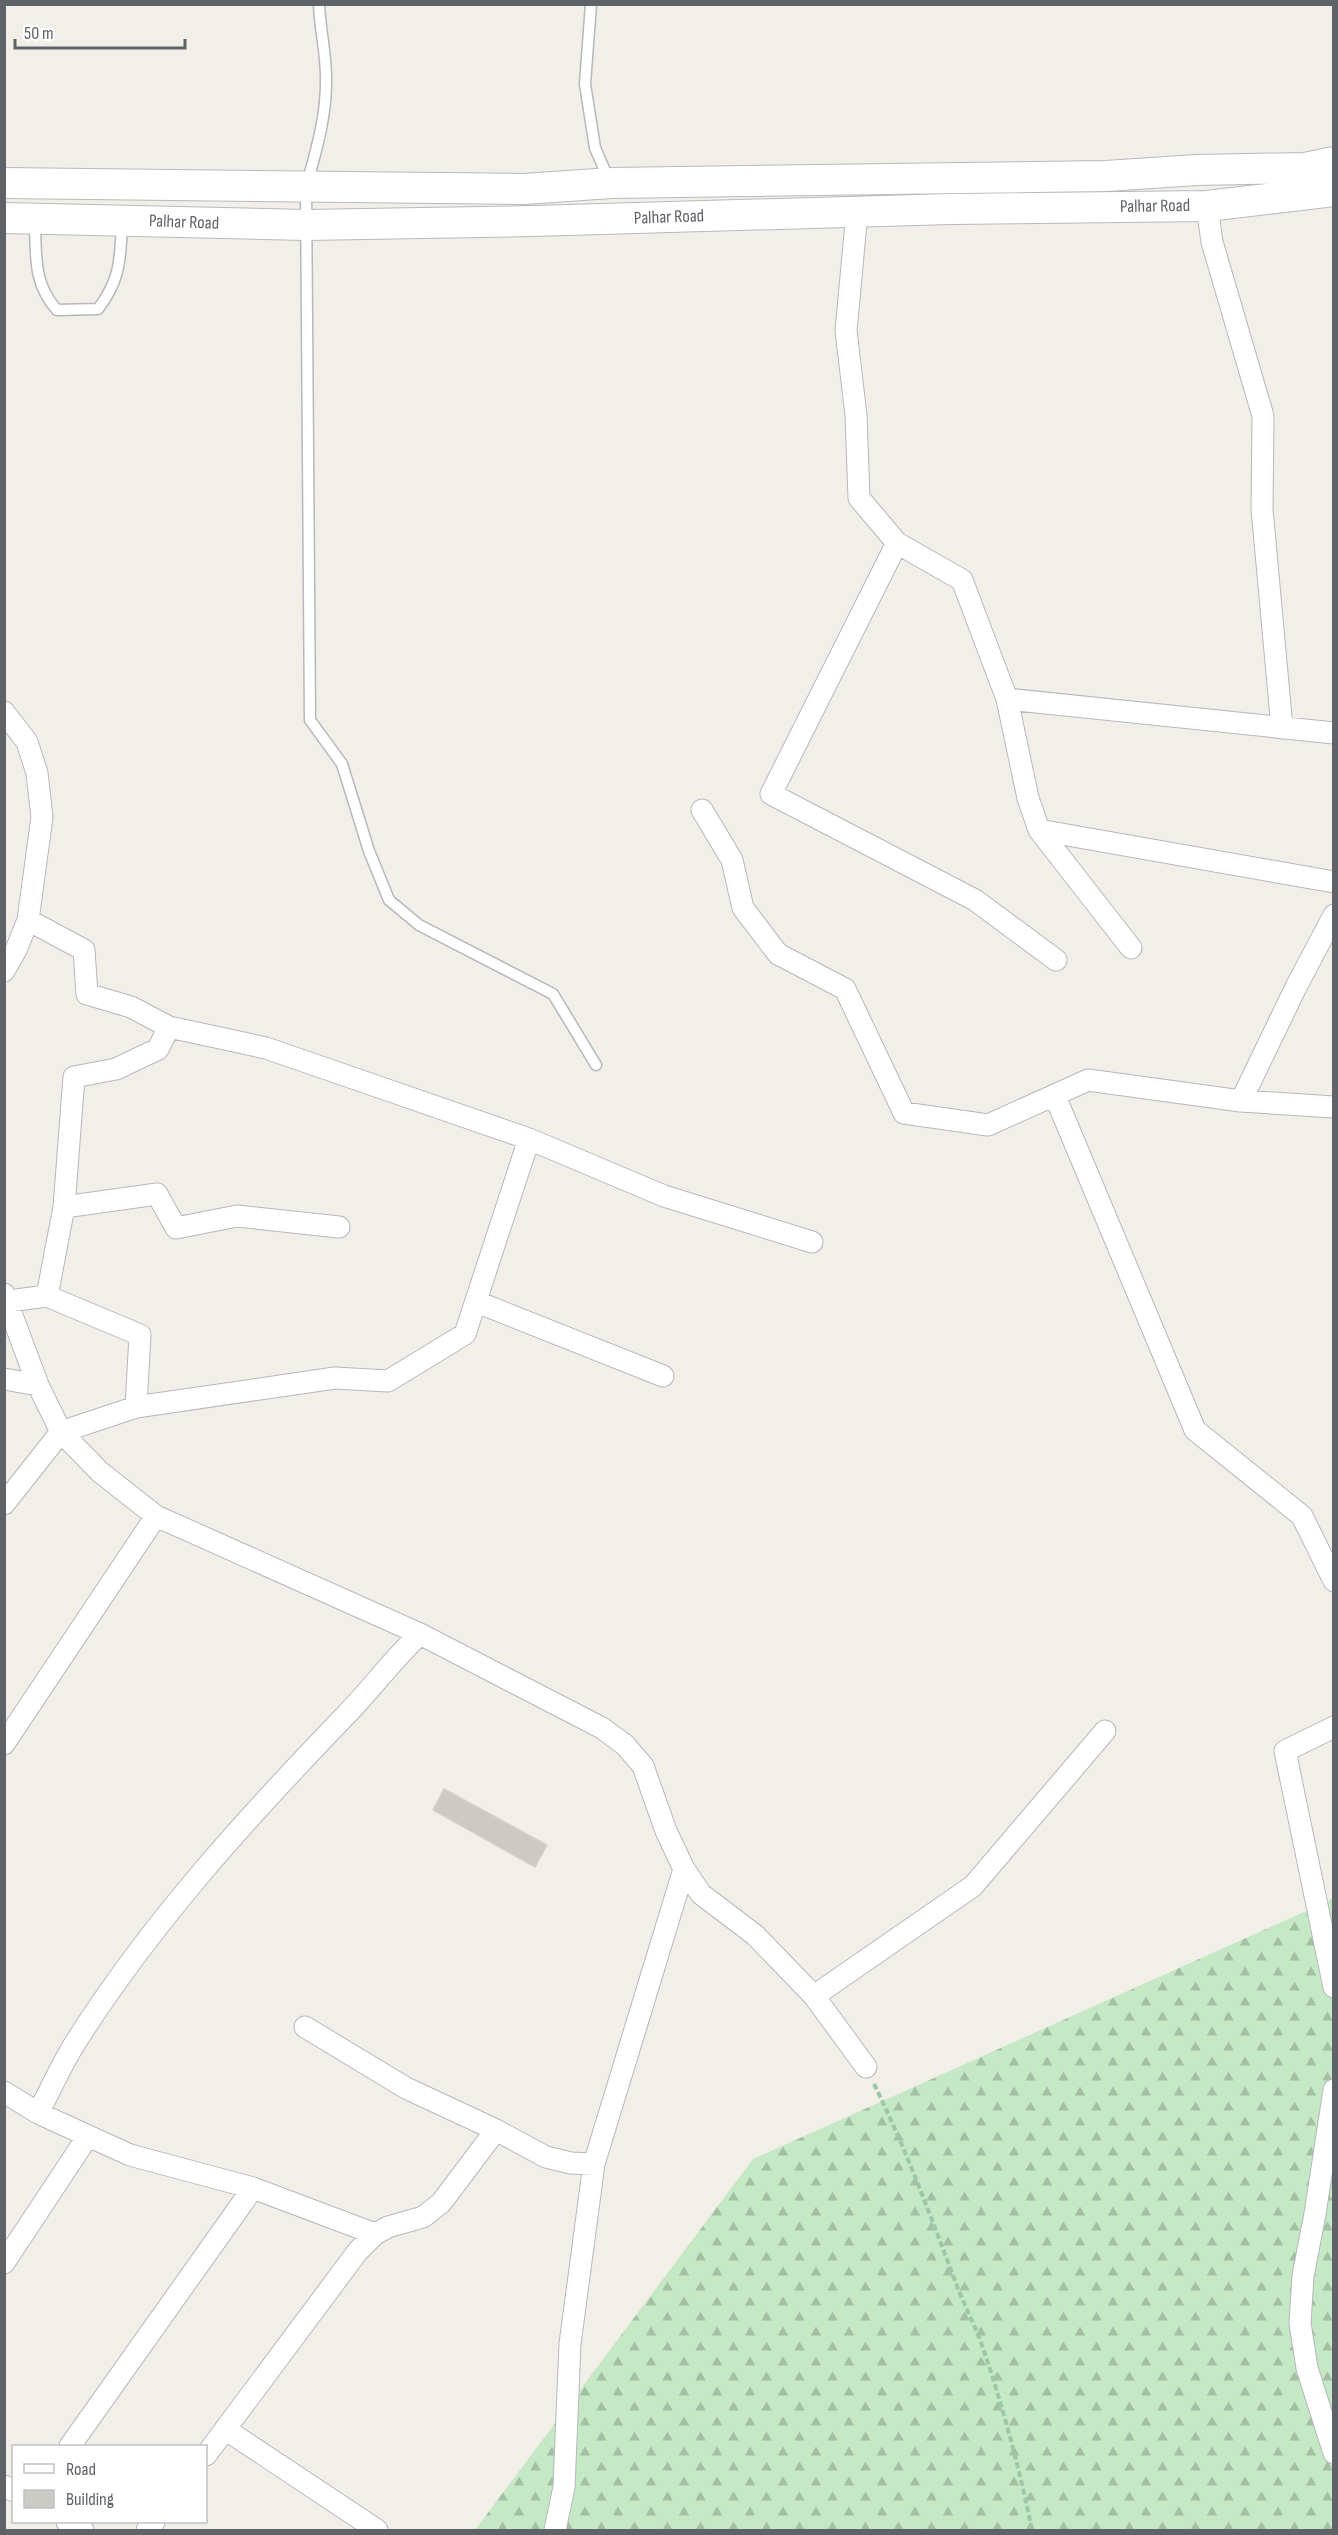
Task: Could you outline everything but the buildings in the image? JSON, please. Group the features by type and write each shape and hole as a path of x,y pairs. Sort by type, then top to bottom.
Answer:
{"main road":[{"name":"Palhar Road","path":"4,183 524,189 610,183 1106,176 1197,170 1305,168 1334,162"},
{"name":"Palhar Road","path":"4,218 306,225 1207,206 1334,191"}],"street":[{"path":"1207,206 1212,242 1263,416 1262,509 1282,728"},
{"path":"857,212 846,331 856,415 859,498 897,543 962,580 1007,699 1028,798 1039,830 1131,948"},
{"path":"897,543 771,794 975,900 1056,960"},
{"path":"1007,699 1334,733"},
{"path":"4,712 27,742 37,773 42,817 28,920 16,950 4,971"},
{"path":"702,810 732,860 742,908 778,954 845,990 904,1113 988,1125 1088,1080 1241,1101 1334,1107"},
{"path":"1039,830 1334,882"},
{"path":"1241,1101 1334,915"},
{"path":"28,920 84,950 87,994 131,1007 169,1027 266,1048 529,1139 664,1196 812,1242"},
{"path":"47,1296 64,1207 74,1077 116,1069 158,1048 169,1027"},
{"path":"1055,1096 1195,1430 1302,1516 1334,1581"},
{"path":"4,1504 61,1432 136,1407 335,1378 388,1381 465,1334 529,1139"},
{"path":"64,1207 157,1194 176,1228 237,1216 339,1227"},
{"path":"136,1407 140,1335 47,1296 7,1297 38,1385 61,1432 100,1472 156,1516 420,1634 602,1728 625,1745 643,1766 666,1832 684,1869 701,1894 755,1935 814,1996 866,2067"},
{"path":"477,1302 663,1376"},
{"path":"4,1379 38,1385"},
{"path":"4,1744 156,1516"},
{"path":"38,2113 75,2042 181,1895 268,1795 359,1702 397,1655 420,1634"},
{"path":"1334,1727 1285,1752 1334,1987"},
{"path":"814,1996 973,1886 1105,1731"},
{"path":"555,2530 564,2487 570,2344 594,2164 684,1869"},
{"path":"305,2027 406,2088 496,2130 546,2157 572,2163 594,2164"},
{"path":"1334,2090 1303,2276 1300,2323 1307,2368 1334,2453"},
{"path":"7,2098 130,2155 254,2188 375,2234"},
{"path":"207,2454 358,2252 375,2234 388,2227 423,2217 441,2203 496,2130"},
{"path":"4,2263 88,2136"},
{"path":"71,2445 254,2188"},
{"path":"225,2429 377,2530"},
{"path":"69,2523 83,2530"}],"lane":[{"path":"319,4 326,83 322,124 306,188 310,720 342,764 369,851 389,900 419,925 553,994 596,1065"},
{"path":"591,4 585,84 595,148 610,183"},
{"path":"35,218 40,286 57,310 98,309 108,296 116,282 122,220"}],"path":[{"path":"866,2067 895,2127 984,2352 1006,2425 1032,2530"}],"green space":[{"path":"1333,1899 1333,2530 475,2530 753,2159"}]}
